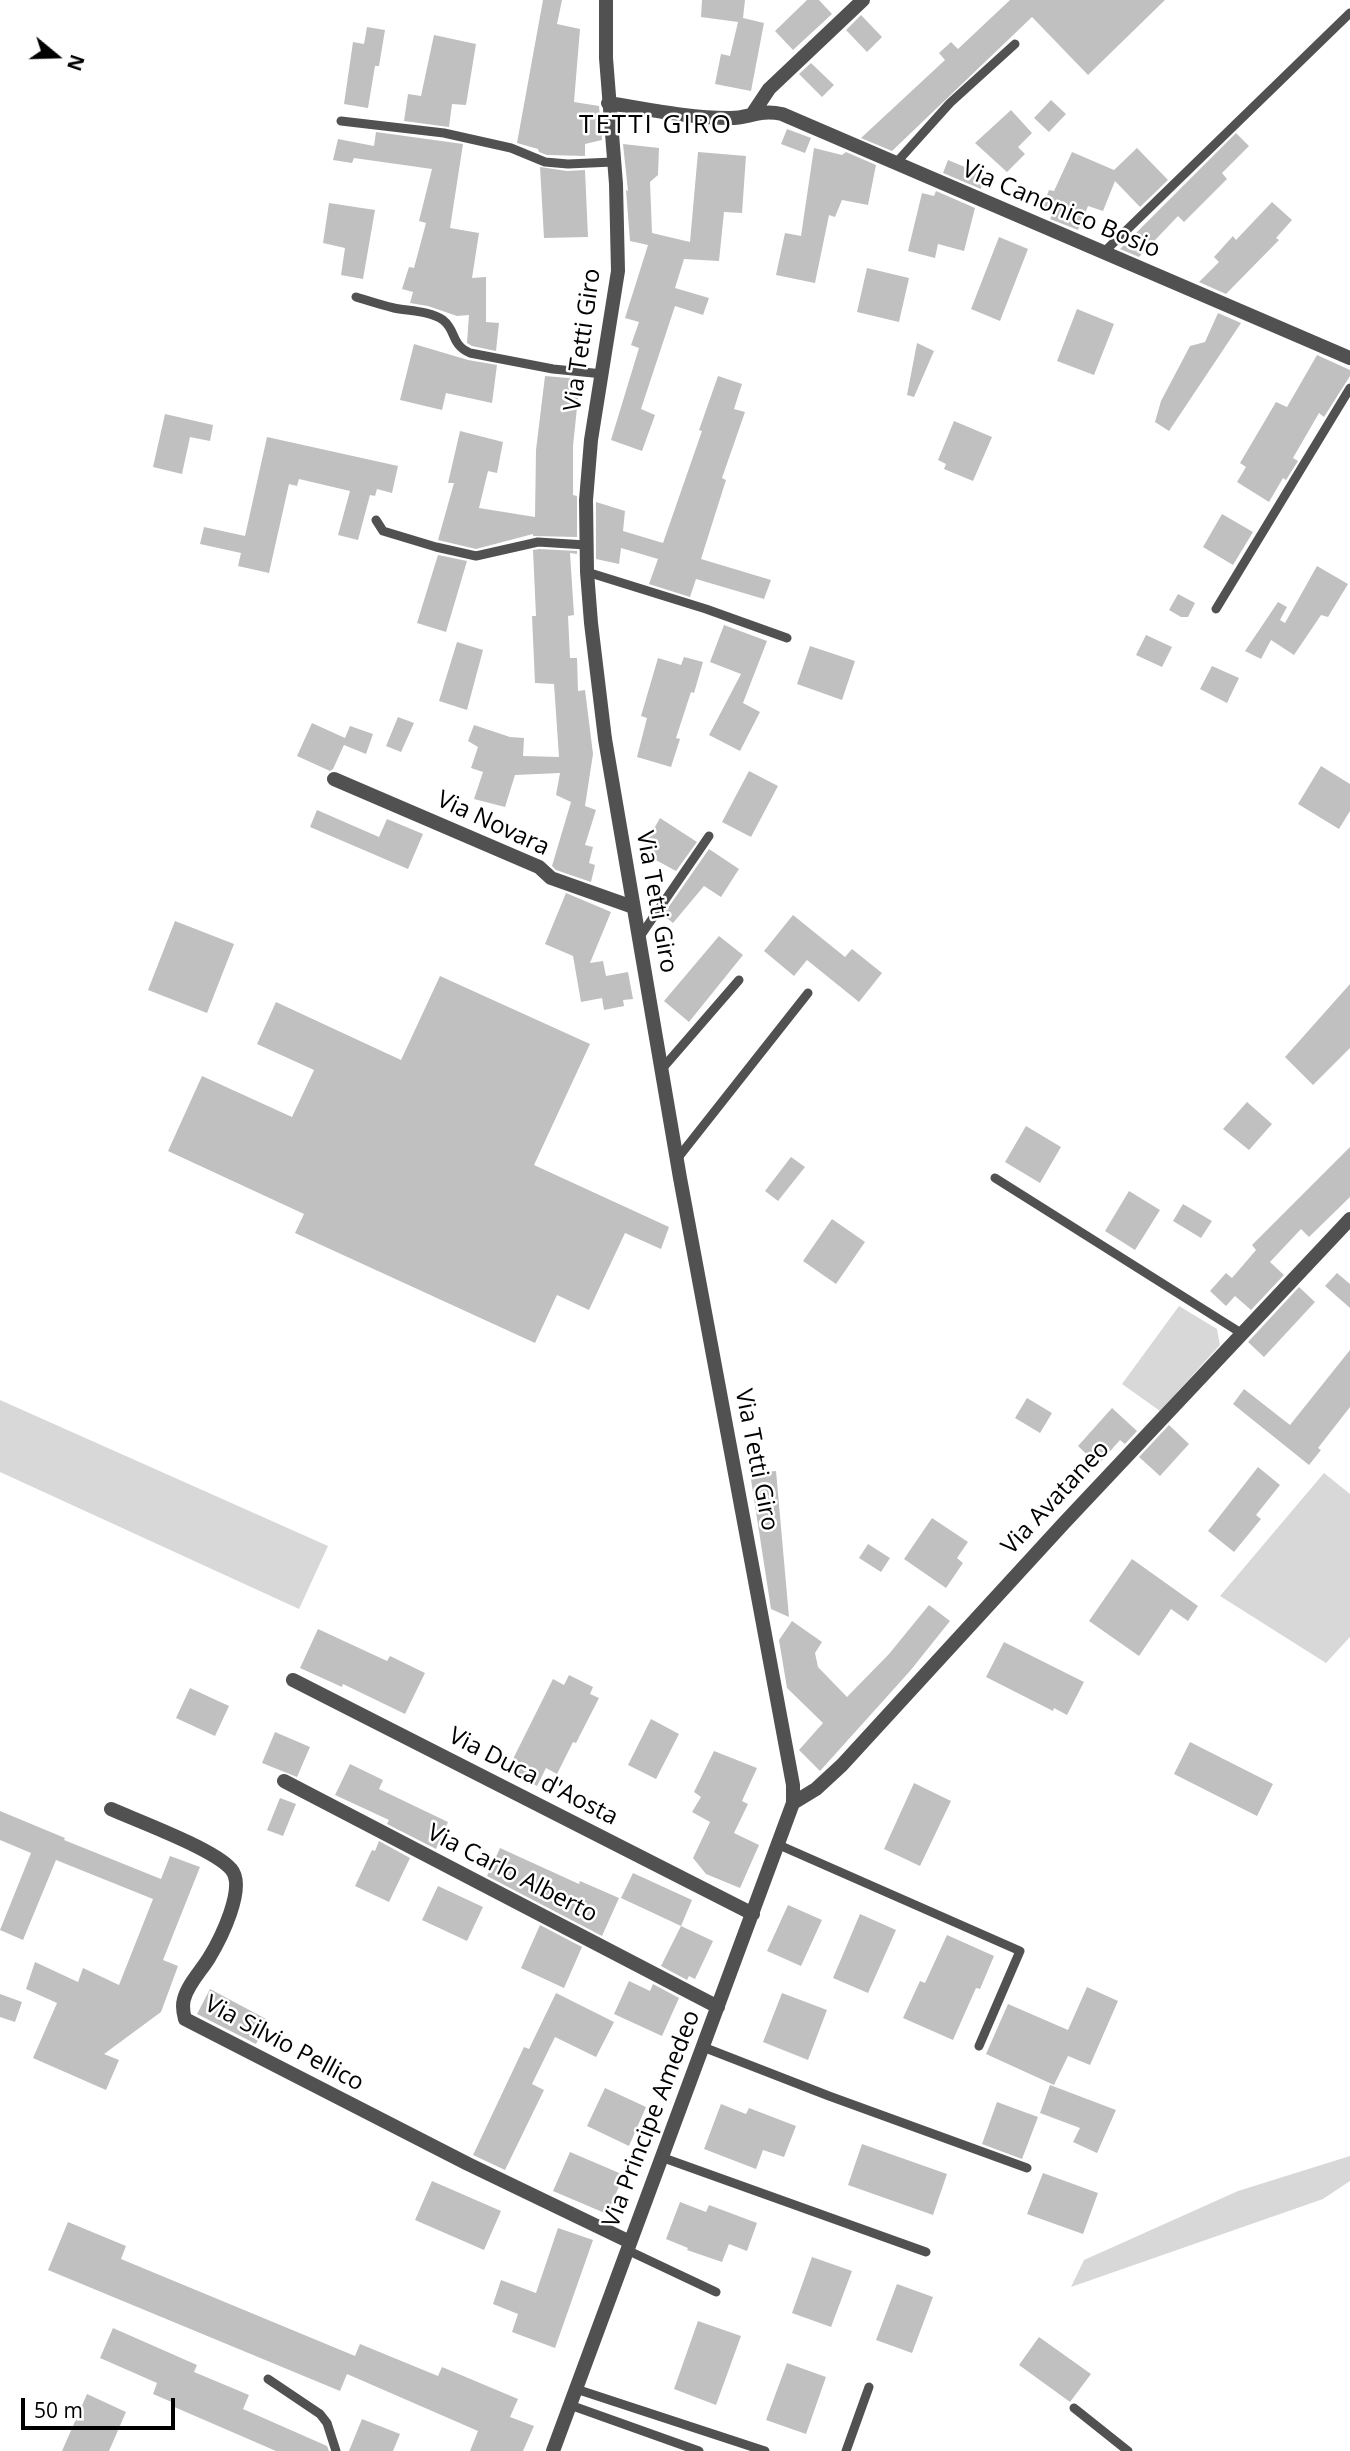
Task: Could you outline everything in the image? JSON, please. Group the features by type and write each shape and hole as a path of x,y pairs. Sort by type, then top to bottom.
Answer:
{"street":[{"name":"Via Tetti Giro","path":"606,0 608,103 618,271 591,440 586,500 591,623 605,739 633,907 793,1785 793,1803"},
{"path":"753,113 769,89 863,0"},
{"name":"Via Canonico Bosio","path":"608,103 709,117 733,118 770,111 782,114 1350,358"},
{"name":"Via Novara","path":"334,779 539,867 551,878 633,907"},
{"name":"Via Avataneo","path":"793,1803 816,1790 842,1765 1064,1523 1350,1219"},
{"name":"Via Duca d'Aosta","path":"293,1680 753,1914"},
{"name":"Via Carlo Alberto","path":"284,1781 718,2007"},
{"name":"Via Principe Amedeo","path":"553,2451 793,1803"},
{"name":"Via Silvio Pellico","path":"111,1809 205,1851 223,1862 236,1876 237,1888 219,1940 184,1999 182,2011 186,2019 628,2246"}],"lane":[{"path":"1104,253 1350,13"},
{"path":"895,163 950,103 1016,44"},
{"path":"341,121 444,133 511,148 545,162 613,162"},
{"path":"356,297 436,316 451,329 454,341 460,349 470,353 553,369 603,374"},
{"path":"1216,609 1350,388"},
{"path":"376,520 383,531 467,555 489,555 538,542 586,545"},
{"path":"587,572 706,609 787,638"},
{"path":"639,939 709,836"},
{"path":"661,1070 739,980"},
{"path":"677,1159 808,993"},
{"path":"995,1178 1241,1333"},
{"path":"779,1845 1020,1951 979,2046"},
{"path":"703,2047 1027,2168"},
{"path":"661,2157 926,2252"},
{"path":"628,2246 716,2292"},
{"path":"268,2379 320,2413 327,2423 336,2451"},
{"path":"846,2451 869,2387"},
{"path":"576,2389 765,2451"},
{"path":"570,2404 699,2451"},
{"path":"1074,2408 1128,2451"}],"shaded area":[{"path":"1179,1306 1217,1329 1220,1345 1160,1411 1122,1384"},
{"path":"0,1400 328,1546 299,1609 0,1472"},
{"path":"1324,1473 1350,1494 1350,1637 1326,1663 1220,1596"},
{"path":"1350,2156 1350,2181 1323,2199 1071,2287 1084,2260 1238,2191"}],"building":[{"path":"543,0 562,0 557,24 580,29 574,102 599,106 602,140 585,144 585,156 547,155 538,149 517,143"},
{"path":"702,0 745,0 743,18 764,23 751,91 715,84 721,54 730,56 738,22 701,17"},
{"path":"807,0 819,0 832,14 793,50 775,31"},
{"path":"1010,0 1165,0 1088,75 1032,17 892,151 861,138 945,60 939,53 951,42 958,49"},
{"path":"861,15 882,37 867,52 846,30"},
{"path":"367,27 385,30 379,66 375,66 368,108 344,104 353,42 364,44"},
{"path":"434,35 476,44 466,105 452,104 449,127 404,121 408,94 421,96"},
{"path":"811,63 834,85 822,97 799,74"},
{"path":"1051,100 1066,114 1049,132 1034,118"},
{"path":"1011,110 1032,133 1018,147 1025,154 1007,172 975,143"},
{"path":"787,129 811,138 805,153 781,144"},
{"path":"376,132 463,144 450,228 479,233 472,278 486,277 486,322 499,323 496,351 467,343 469,315 457,316 410,303 413,292 402,289 409,267 414,268 426,223 419,221 432,169 354,158 352,163 333,160 338,139 374,146"},
{"path":"1236,133 1249,146 1222,173 1227,179 1184,222 1178,216 1139,257 1120,249"},
{"path":"623,144 659,148 658,175 650,182 652,233 690,242 698,152 746,156 742,213 724,212 719,261 684,259 675,288 709,298 703,315 675,306 641,409 655,415 642,451 611,440 639,348 631,345 639,322 625,318 648,245 630,241"},
{"path":"814,148 842,155 846,152 876,165 868,205 842,200 835,217 829,215 815,283 776,275 785,233 801,236"},
{"path":"1137,148 1168,180 1140,207 1115,181 1103,211 1088,206 1078,230 1050,219 1054,211 1043,206 1049,190 1054,191 1072,152 1114,170"},
{"path":"948,160 984,175 981,189 943,173"},
{"path":"540,167 567,171 585,170 588,237 544,238"},
{"path":"936,191 975,208 964,251 938,244 935,258 908,251 922,193 934,196"},
{"path":"1272,202 1292,220 1276,238 1279,240 1226,294 1199,282 1219,262 1214,257 1233,236 1236,240"},
{"path":"329,203 375,210 363,279 341,275 345,248 323,243"},
{"path":"999,237 1028,249 1000,321 971,309"},
{"path":"867,268 909,278 899,322 857,312"},
{"path":"1077,309 1114,324 1094,375 1057,361"},
{"path":"1218,313 1241,323 1169,431 1155,422 1161,401 1190,346 1205,342"},
{"path":"917,343 934,351 914,397 907,395"},
{"path":"414,344 468,360 497,365 492,403 446,393 442,410 400,400"},
{"path":"1317,355 1350,370 1350,376 1324,417 1319,413 1293,458 1298,461 1286,480 1283,478 1269,502 1237,482 1246,467 1240,463 1276,402 1287,407"},
{"path":"545,376 580,379 573,446 573,495 577,496 577,537 533,534 476,549 438,540 454,483 448,483 460,431 503,442 497,473 488,471 479,508 535,517 536,450"},
{"path":"718,376 742,384 734,409 745,412 722,478 726,480 701,559 771,580 764,599 696,579 690,597 649,584 658,559 621,548 619,564 596,559 596,502 625,511 623,531 663,543"},
{"path":"165,414 213,425 210,441 190,437 182,474 153,467"},
{"path":"954,421 992,437 973,481 944,469 946,464 938,460"},
{"path":"267,437 398,466 392,493 377,489 375,496 370,495 358,540 338,535 350,491 299,479 297,486 289,484 269,573 238,566 241,553 200,544 204,527 245,536"},
{"path":"1222,514 1253,532 1233,565 1203,547"},
{"path":"533,550 577,551 577,554 570,553 574,615 568,616 570,658 577,658 578,691 585,690 593,754 585,806 596,810 585,845 593,847 589,863 595,865 591,882 556,870 552,866 571,802 556,795 560,773 515,775 505,807 474,799 483,772 471,768 478,747 468,741 474,725 510,737 524,738 523,756 559,757 554,684 535,683"},
{"path":"438,555 467,561 446,632 417,623"},
{"path":"1317,566 1348,584 1328,617 1321,615 1294,655 1271,640 1261,659 1245,651 1278,602 1287,607 1280,620 1285,623"},
{"path":"1178,594 1195,603 1188,617 1181,617 1169,610"},
{"path":"724,625 767,641 743,703 760,712 740,751 709,735 741,674 710,662"},
{"path":"1146,635 1172,647 1162,667 1136,655"},
{"path":"457,642 483,650 467,710 439,701"},
{"path":"810,646 855,661 842,700 797,684"},
{"path":"684,657 703,662 676,738 680,739 671,767 637,757 647,718 641,716 658,658 681,665"},
{"path":"1212,666 1239,678 1227,703 1200,689"},
{"path":"398,717 414,723 401,752 386,746"},
{"path":"312,723 345,738 350,726 373,734 366,754 344,745 330,771 297,756"},
{"path":"1321,766 1350,784 1350,811 1339,829 1298,804"},
{"path":"749,771 778,786 751,837 722,822"},
{"path":"317,810 379,837 387,819 423,834 408,869 310,827"},
{"path":"660,818 697,842 676,871 641,852"},
{"path":"709,849 739,869 721,897 704,886 673,923 663,915"},
{"path":"566,893 611,912 590,963 603,961 606,976 628,972 633,999 623,1000 624,1006 604,1010 602,998 581,1002 573,956 545,944"},
{"path":"793,915 845,957 852,949 882,973 859,1002 807,960 794,976 764,951"},
{"path":"175,921 234,944 207,1013 148,990"},
{"path":"719,936 743,955 689,1022 664,1001"},
{"path":"440,976 590,1044 534,1165 669,1227 661,1249 625,1233 589,1310 557,1295 535,1343 295,1233 304,1214 168,1151 202,1076 292,1117 314,1070 257,1044 276,1002 401,1060"},
{"path":"1350,984 1350,1048 1313,1085 1285,1057"},
{"path":"1247,1102 1272,1124 1249,1150 1223,1129"},
{"path":"1026,1126 1061,1147 1040,1183 1005,1162"},
{"path":"1350,1147 1350,1197 1309,1237 1301,1229 1270,1262 1284,1275 1251,1310 1235,1296 1226,1306 1210,1291 1226,1273 1232,1278 1256,1250 1252,1245"},
{"path":"791,1157 805,1167 778,1201 765,1191"},
{"path":"1129,1191 1160,1210 1135,1250 1105,1231"},
{"path":"1183,1204 1212,1221 1201,1238 1173,1221"},
{"path":"832,1219 865,1242 836,1284 803,1261"},
{"path":"1337,1273 1350,1284 1350,1308 1325,1286"},
{"path":"1299,1287 1315,1302 1264,1357 1248,1342"},
{"path":"1350,1350 1350,1407 1318,1448 1321,1450 1309,1465 1233,1404 1244,1389 1290,1425"},
{"path":"1027,1398 1052,1413 1040,1433 1015,1418"},
{"path":"1112,1408 1137,1431 1125,1444 1120,1440 1098,1465 1078,1446"},
{"path":"1169,1425 1189,1444 1160,1476 1139,1457"},
{"path":"1258,1467 1280,1485 1256,1515 1261,1519 1234,1552 1208,1531"},
{"path":"776,1471 789,1617 771,1609 750,1473"},
{"path":"932,1518 968,1542 957,1558 963,1563 946,1588 904,1559"},
{"path":"868,1544 890,1558 881,1572 859,1558"},
{"path":"1132,1559 1198,1606 1188,1621 1171,1609 1139,1656 1089,1621"},
{"path":"929,1605 950,1621 910,1671 820,1771 799,1750 823,1723 787,1688 779,1640 792,1621 822,1642 815,1653 818,1667 847,1697 889,1654"},
{"path":"318,1629 387,1661 390,1656 425,1673 405,1714 343,1684 342,1687 300,1668"},
{"path":"1004,1642 1084,1682 1067,1715 1054,1708 1053,1711 986,1677"},
{"path":"569,1675 593,1687 590,1694 599,1698 557,1774 546,1768 537,1786 514,1773 519,1762 513,1759 553,1679 564,1685"},
{"path":"190,1688 229,1706 215,1736 176,1718"},
{"path":"651,1719 679,1734 656,1779 628,1765"},
{"path":"275,1732 310,1747 297,1777 262,1763"},
{"path":"1190,1742 1273,1784 1257,1816 1174,1774"},
{"path":"714,1751 757,1768 742,1801 748,1804 734,1833 759,1845 740,1888 706,1874 693,1858 710,1822 692,1812 701,1797 694,1792"},
{"path":"350,1764 383,1780 379,1789 448,1822 436,1849 387,1824 389,1820 335,1795"},
{"path":"914,1783 951,1801 920,1866 884,1849"},
{"path":"280,1798 296,1804 283,1836 267,1830"},
{"path":"0,1811 161,1879 170,1856 200,1867 163,1960 178,1966 161,2012 104,2054 119,2060 106,2090 33,2058 57,2003 26,1989 35,1962 78,1982 83,1968 119,1985 153,1899 56,1860 23,1940 0,1930 31,1853 0,1840"},
{"path":"379,1841 410,1858 389,1902 355,1886"},
{"path":"500,1848 579,1884 580,1881 619,1898 602,1936 487,1876"},
{"path":"633,1873 692,1900 681,1926 621,1898"},
{"path":"438,1886 483,1907 467,1941 422,1920"},
{"path":"788,1905 822,1920 801,1966 767,1951"},
{"path":"860,1914 896,1930 868,1993 833,1978"},
{"path":"540,1925 582,1947 564,1988 521,1968"},
{"path":"681,1926 713,1941 695,1979 689,1976 687,1980 661,1966"},
{"path":"947,1935 994,1956 980,1989 976,1988 953,2040 903,2018 920,1981 925,1983"},
{"path":"629,1981 650,1991 653,1984 679,1998 662,2036 614,2014"},
{"path":"1087,1987 1118,2001 1090,2065 1068,2056 1054,2085 986,2054 1008,2004 1068,2030"},
{"path":"210,1989 268,2020 256,2044 197,2014"},
{"path":"556,1993 614,2022 596,2057 555,2037 532,2084 544,2090 505,2170 473,2155 524,2047 529,2049"},
{"path":"782,1993 827,2010 808,2060 763,2042"},
{"path":"0,1994 22,2002 15,2022 0,2017"},
{"path":"1050,2085 1116,2110 1097,2153 1073,2142 1080,2128 1040,2113"},
{"path":"605,2088 646,2107 629,2146 587,2126"},
{"path":"997,2102 1038,2117 1022,2159 982,2144"},
{"path":"721,2104 746,2114 749,2108 796,2126 784,2157 763,2150 756,2169 704,2149"},
{"path":"862,2144 947,2174 933,2215 848,2185"},
{"path":"570,2152 624,2175 607,2214 553,2191"},
{"path":"1043,2173 1098,2193 1083,2234 1027,2214"},
{"path":"432,2181 501,2211 484,2250 415,2220"},
{"path":"680,2202 706,2212 709,2205 757,2223 747,2251 729,2244 722,2262 687,2250 688,2248 666,2239"},
{"path":"68,2222 126,2246 121,2259 355,2356 360,2344 438,2376 442,2367 518,2399 510,2417 534,2426 523,2451 470,2451 478,2431 347,2374 340,2391 48,2270"},
{"path":"558,2228 593,2240 555,2348 512,2332 518,2314 493,2304 501,2280 536,2293"},
{"path":"812,2257 852,2271 831,2327 792,2313"},
{"path":"897,2284 933,2297 912,2353 876,2340"},
{"path":"698,2321 741,2336 716,2405 674,2389"},
{"path":"113,2328 197,2365 194,2372 249,2395 243,2409 327,2446 329,2451 276,2451 172,2406 174,2403 153,2394 157,2383 100,2358"},
{"path":"1039,2337 1091,2374 1070,2402 1019,2365"},
{"path":"787,2363 826,2377 806,2434 766,2420"},
{"path":"87,2394 126,2412 109,2451 62,2451"},
{"path":"362,2419 400,2434 393,2451 349,2451"}],"district":[{"name":"TETTI GIRO","path":"656,126"}]}
